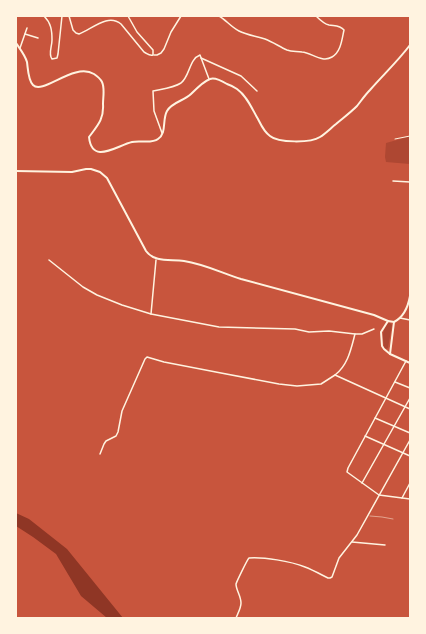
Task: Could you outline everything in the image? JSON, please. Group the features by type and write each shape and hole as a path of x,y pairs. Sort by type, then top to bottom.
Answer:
{"street":[{"path":"44,16 50,25 52,40 50,56 52,59 57,58 58,54 62,16"},
{"path":"69,16 73,30 79,34 101,22 117,20 144,52 150,56 161,53 181,16"},
{"path":"128,16 137,32 153,50 153,54"},
{"path":"219,16 237,30 252,36 267,39 286,50 308,53 319,58 331,58 337,53 341,45 344,30 339,26 328,25 316,16"},
{"path":"20,48 27,28"},
{"path":"25,34 38,38"},
{"path":"16,43 24,56 30,80 34,86 46,86 77,72 91,72 98,76 103,84 104,110 101,120 89,137 94,151 98,152 105,152 132,142 151,142 157,140 161,136 167,110 174,104 190,95 194,90 209,79 220,80 238,90 247,100 265,132 274,139 302,142 311,141 319,138 357,106 410,45"},
{"path":"162,133 154,111 153,91 176,85 181,82 197,56 200,55 201,58 241,76 257,91"},
{"path":"201,58 209,79"},
{"path":"395,139 410,136"},
{"path":"16,171 72,172 91,169 100,172 107,178 146,252 156,260 185,262 206,267 394,322 400,318 407,308 410,296"},
{"path":"393,181 410,182"},
{"path":"49,260 83,287 97,295 151,314 219,327 295,329 309,332 329,331 355,334 362,334 374,329"},
{"path":"151,314 156,260"},
{"path":"400,318 410,320"},
{"path":"388,321 381,334 382,346 385,351 410,363"},
{"path":"390,354 394,322"},
{"path":"100,454 106,441 116,436 118,432 122,411 147,357 164,362 279,384 297,386 316,385 330,379 342,369 348,358 355,334"},
{"path":"406,361 347,472 379,495 410,499"},
{"path":"335,375 410,409"},
{"path":"395,382 410,388"},
{"path":"362,483 410,398"},
{"path":"375,418 410,433"},
{"path":"365,436 410,456"},
{"path":"236,618 241,603 236,584 249,558 270,559 292,563 304,566 328,578 332,577 339,558 357,535 410,440"},
{"path":"402,498 410,483"},
{"path":"352,542 385,545"}],"path":[{"path":"368,516 393,519"}],"shaded area":[{"path":"410,137 410,164 386,162 386,143"},
{"path":"388,323 392,325 388,348 386,349 384,348 383,335 384,329"},
{"path":"16,513 29,519 67,549 123,618 107,618 81,596 56,554 16,526"}]}
